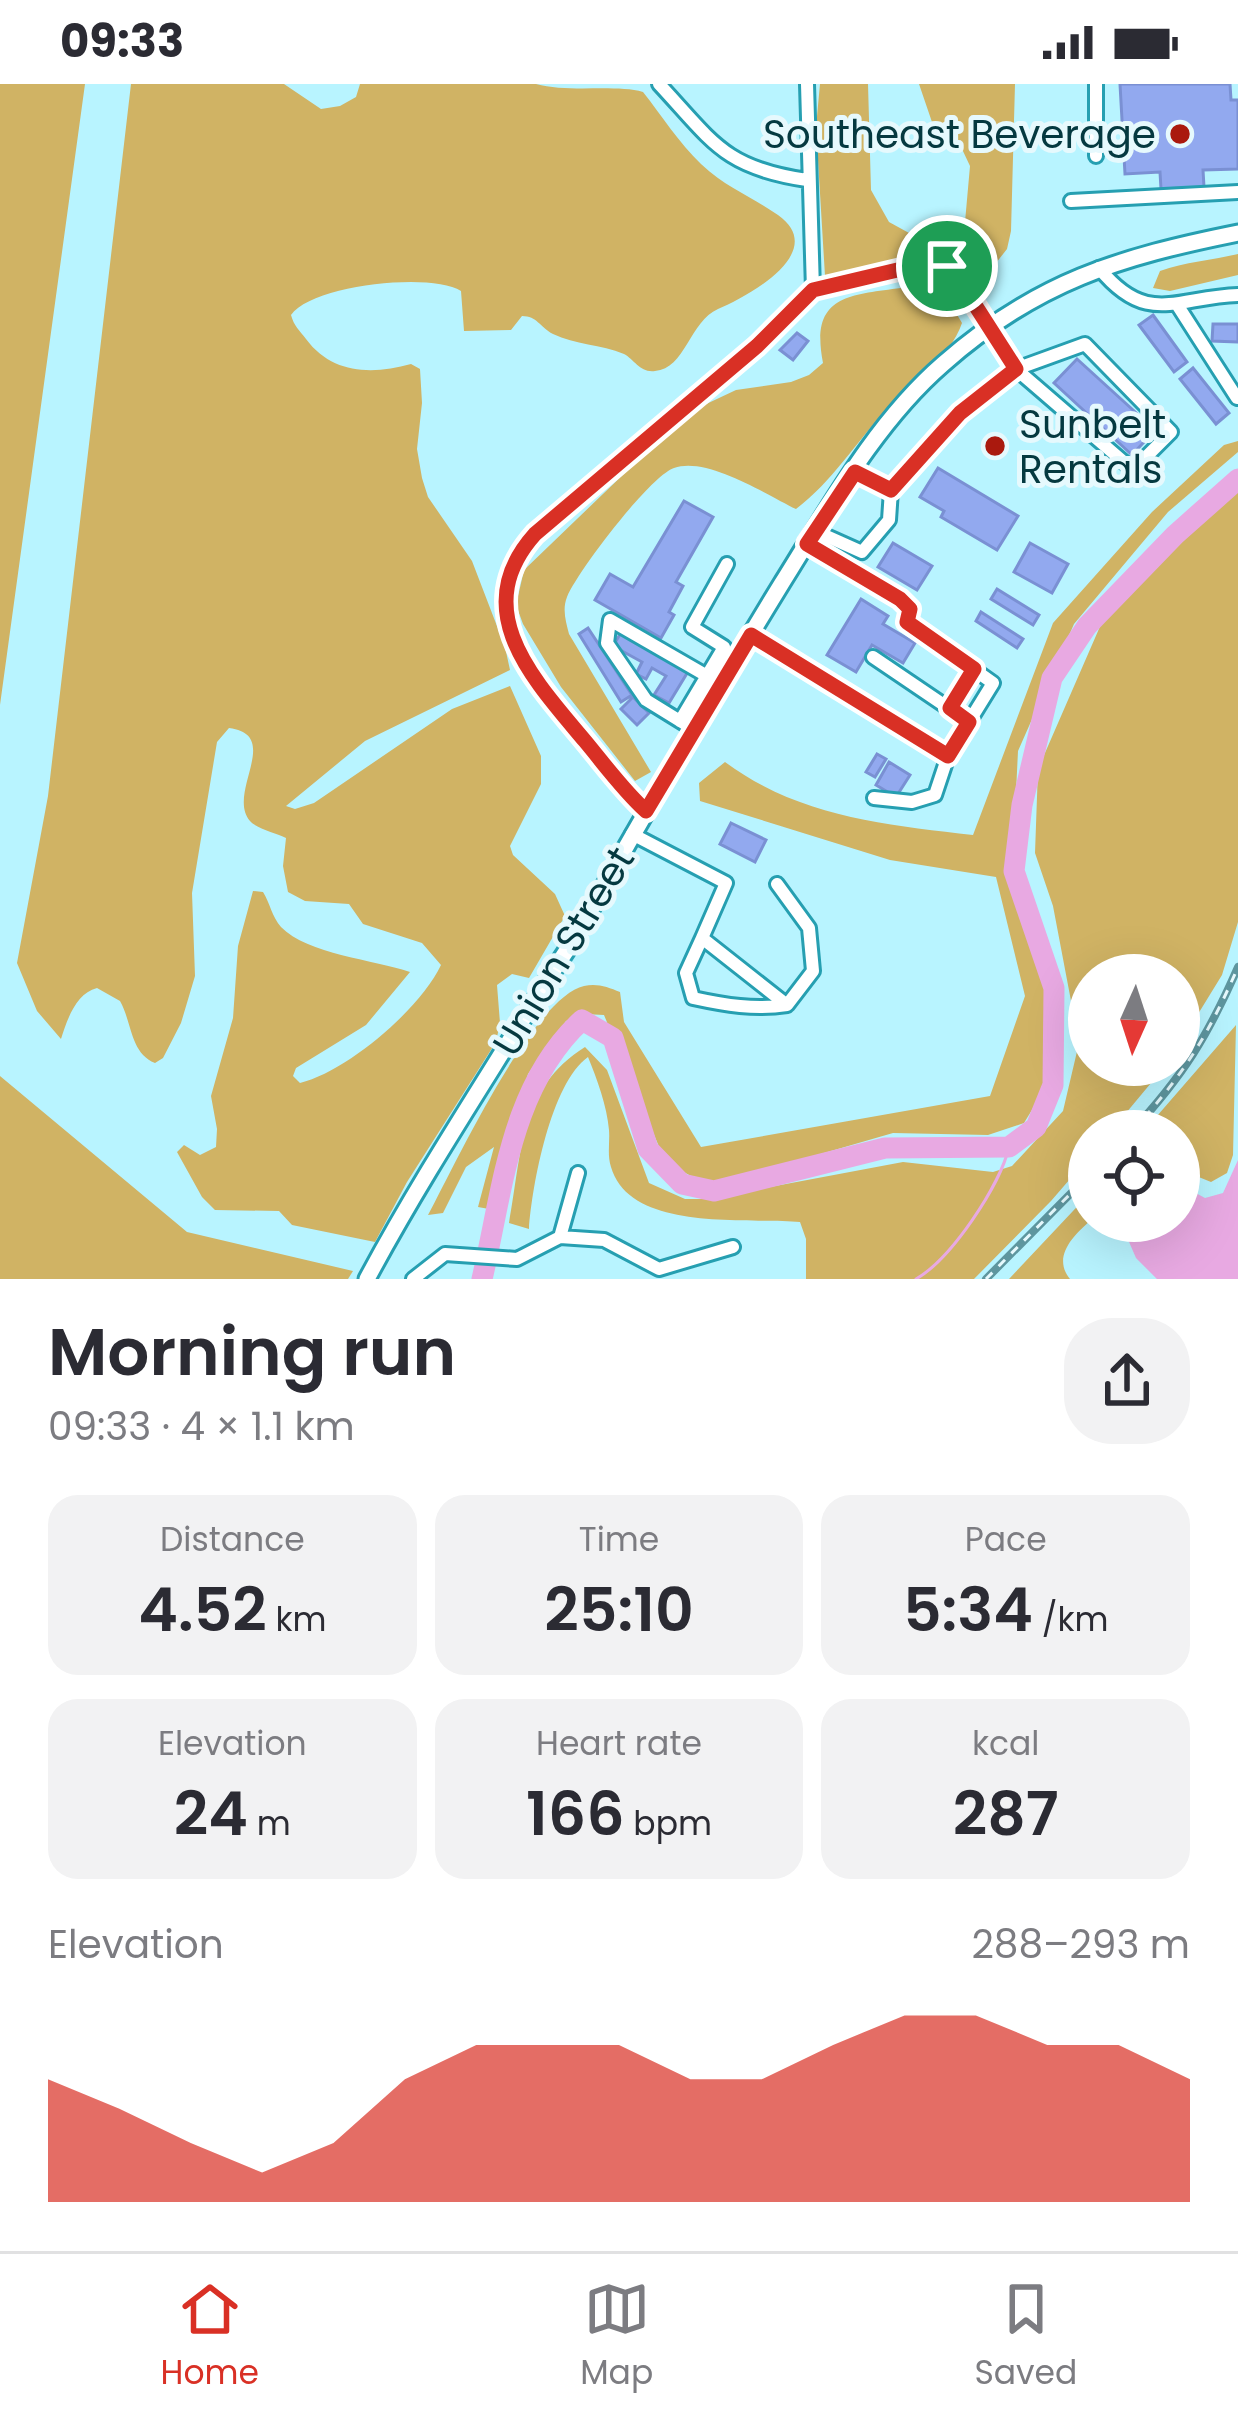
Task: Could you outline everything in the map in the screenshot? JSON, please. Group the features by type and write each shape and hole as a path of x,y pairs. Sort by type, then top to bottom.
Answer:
{"main road":[{"name":"Union Street","path":"367,1279 579,932 731,651 751,635 811,537 905,402 943,364 1045,290 1099,268 1238,233"}],"street":[{"path":"658,84 732,159 750,169 807,180"},
{"path":"806,84 813,290"},
{"path":"1096,84 1096,156"},
{"path":"1071,201 1238,192"},
{"path":"646,811 525,664 514,643 505,586 524,546 757,346 813,290 927,263 942,264 952,269 1016,369 1132,470 1171,432 1085,344 1016,369 960,413 891,490 889,520 862,552 811,537"},
{"path":"1099,268 1120,293 1142,302 1178,306 1238,295"},
{"path":"1178,306 1237,398"},
{"path":"855,472 891,490"},
{"path":"811,537 900,599 910,609 907,622 993,683 948,756 935,795 912,802 874,798"},
{"path":"727,564 692,627 731,651"},
{"path":"687,725 646,700 607,643 610,620 714,680"},
{"path":"751,635 948,756"},
{"path":"873,657 969,722"},
{"path":"950,708 974,669"},
{"path":"632,834 726,883 686,973 694,998 728,1006 787,1005 813,971 809,928 777,884"},
{"path":"702,938 787,1005"},
{"path":"560,1237 578,1173"},
{"path":"413,1279 445,1254 517,1259 560,1237 604,1240 638,1251 658,1269 733,1247"}],"shaded area":[{"path":"0,84 85,84 0,705"},
{"path":"131,84 284,84 321,109 356,97 360,84 536,84 643,92 701,164 792,229 795,244 778,271 708,315 674,362 655,371 615,351 561,338 527,316 511,330 464,331 461,291 446,285 400,282 346,289 322,296 291,315 316,351 340,365 382,370 411,364 420,369 417,449 422,478 428,497 472,561 510,670 365,741 286,806 295,809 314,803 452,709 510,686 541,756 541,784 510,846 513,855 555,894 565,916 529,978 512,974 497,985 500,1023 496,1042 407,1182 375,1242 292,1225 279,1211 215,1210 202,1197 177,1152 184,1145 200,1155 216,1147 211,1096 233,1018 238,946 253,891 263,892 278,923 307,944 410,972 366,1025 296,1068 293,1076 300,1083 339,1066 381,1036 417,1000 441,965 422,943 363,924 349,904 305,901 288,892 283,866 286,838 253,824 244,809 253,753 252,742 244,733 229,728 217,742 192,893 195,976 181,1023 163,1058 155,1063 141,1052 120,1001 97,988 78,1001 61,1039 37,1011 17,963 48,796"},
{"path":"820,84 868,84 871,190 889,222 933,252 844,276 825,276 816,127"},
{"path":"919,84 1015,84 1011,231 1007,249 996,263 978,266 965,222 970,166 962,149 933,125"},
{"path":"1238,254 1238,275 1170,291 1153,288 1160,271"},
{"path":"901,288 937,296 962,323 940,359 887,409 809,498 796,509 719,472 674,468 632,506 573,585 565,607 569,634 651,772 635,781 561,687 523,624 516,605 524,570 657,442 702,406 736,390 809,375 823,363 822,324 836,303"},
{"path":"1238,441 1238,452 1168,512 1074,624 1018,751 1012,874 1046,972 1049,1063 1038,1100 1024,1123 988,1135 893,1133 724,1182 704,1181 680,1169 660,1149 604,1015 584,1014 566,1021 528,1074 489,1209 478,1207 494,1147 466,1167 443,1213 428,1215 519,1051 563,997 584,986 620,992 624,1022 701,1147 990,1096 1025,996 996,877 890,860 700,801 699,783 725,762 753,781 813,807 875,822 973,835 1053,623 1152,512 1224,445"},
{"path":"1238,479 1238,922 1222,975 1200,1011 1200,954 1068,954 1068,985 1053,906 1035,853 1038,769 1105,615"},
{"path":"1236,1025 1233,1155 1227,1173 1211,1182 1200,1178 1200,1110 1162,1110 1183,1086 1200,1086 1200,1066"},
{"path":"585,1047 607,1070 649,1183 685,1199 707,1199 903,1162 993,1172 1012,1166 1063,1111 1069,1086 1148,1086 1128,1110 1068,1110 1068,1181 974,1279 806,1279 806,1239 800,1222 723,1220 666,1212 641,1203 622,1188 611,1167 606,1112 588,1057 575,1070 554,1111 539,1162 529,1229 509,1223 521,1147 535,1102 563,1063"},
{"path":"0,1076 187,1232 353,1271 348,1279 0,1279"},
{"path":"1238,1160 1238,1279 1157,1279 1136,1258 1129,1242 1200,1242 1200,1195 1223,1193"},
{"path":"1068,1216 1070,1242 1063,1263 1070,1279 1009,1279"}],"building":[{"name":"Southeast Beverage","path":"1120,84 1230,84 1231,100 1238,100 1238,169 1203,170 1204,187 1161,189 1160,172 1125,174"},
{"path":"1153,315 1187,362 1174,372 1139,325"},
{"path":"1213,324 1238,324 1238,342 1212,341"},
{"path":"797,333 808,341 793,360 780,350"},
{"path":"1077,359 1155,430 1132,455 1054,383"},
{"path":"1193,368 1229,413 1216,424 1180,379"},
{"path":"938,468 1018,516 997,550 941,517 944,511 920,497"},
{"path":"684,501 713,517 676,582 683,586 661,638 595,600 610,574 633,587"},
{"path":"893,543 932,566 917,590 878,567"},
{"path":"1030,543 1068,564 1052,593 1014,572"},
{"path":"997,589 1039,615 1033,625 991,599"},
{"path":"861,599 888,616 883,624 915,643 903,663 872,645 856,672 827,655"},
{"path":"981,612 1023,639 1017,648 976,621"},
{"path":"588,628 632,695 621,702 579,634"},
{"path":"622,631 689,670 669,703 654,695 666,676 652,668 646,679 636,674 642,662 613,646"},
{"path":"633,697 649,713 637,725 621,709"},
{"path":"877,754 886,759 875,777 866,772"},
{"path":"889,762 910,775 896,797 876,785"},
{"path":"731,823 766,840 755,862 720,844"}],"waterway":[{"path":"482,1279 524,1107 558,1046 582,1020 613,1038 648,1149 682,1184 714,1191 885,1148 1009,1147 1036,1127 1053,1085 1054,988 1014,871 1022,805 1052,678 1087,626 1175,535 1238,479"},
{"path":"916,1279 944,1255 972,1220 996,1181 1009,1147"}],"railway":[{"path":"1150,1110 1193,1054 1238,967"},
{"path":"986,1279 1068,1196"}],"place":[{"name":"Southeast Beverage","path":"1180,134"},
{"name":"Sunbelt Rentals","path":"995,446"}],"route":[{"path":"927,263 947,266 992,326 1016,369 960,413 891,490 855,472 807,544 900,599 910,609 907,622 974,669 950,708 969,722 948,756 751,635 646,811 629,796 520,656 504,596 518,554 535,534 775,330 813,290 927,263"}]}
